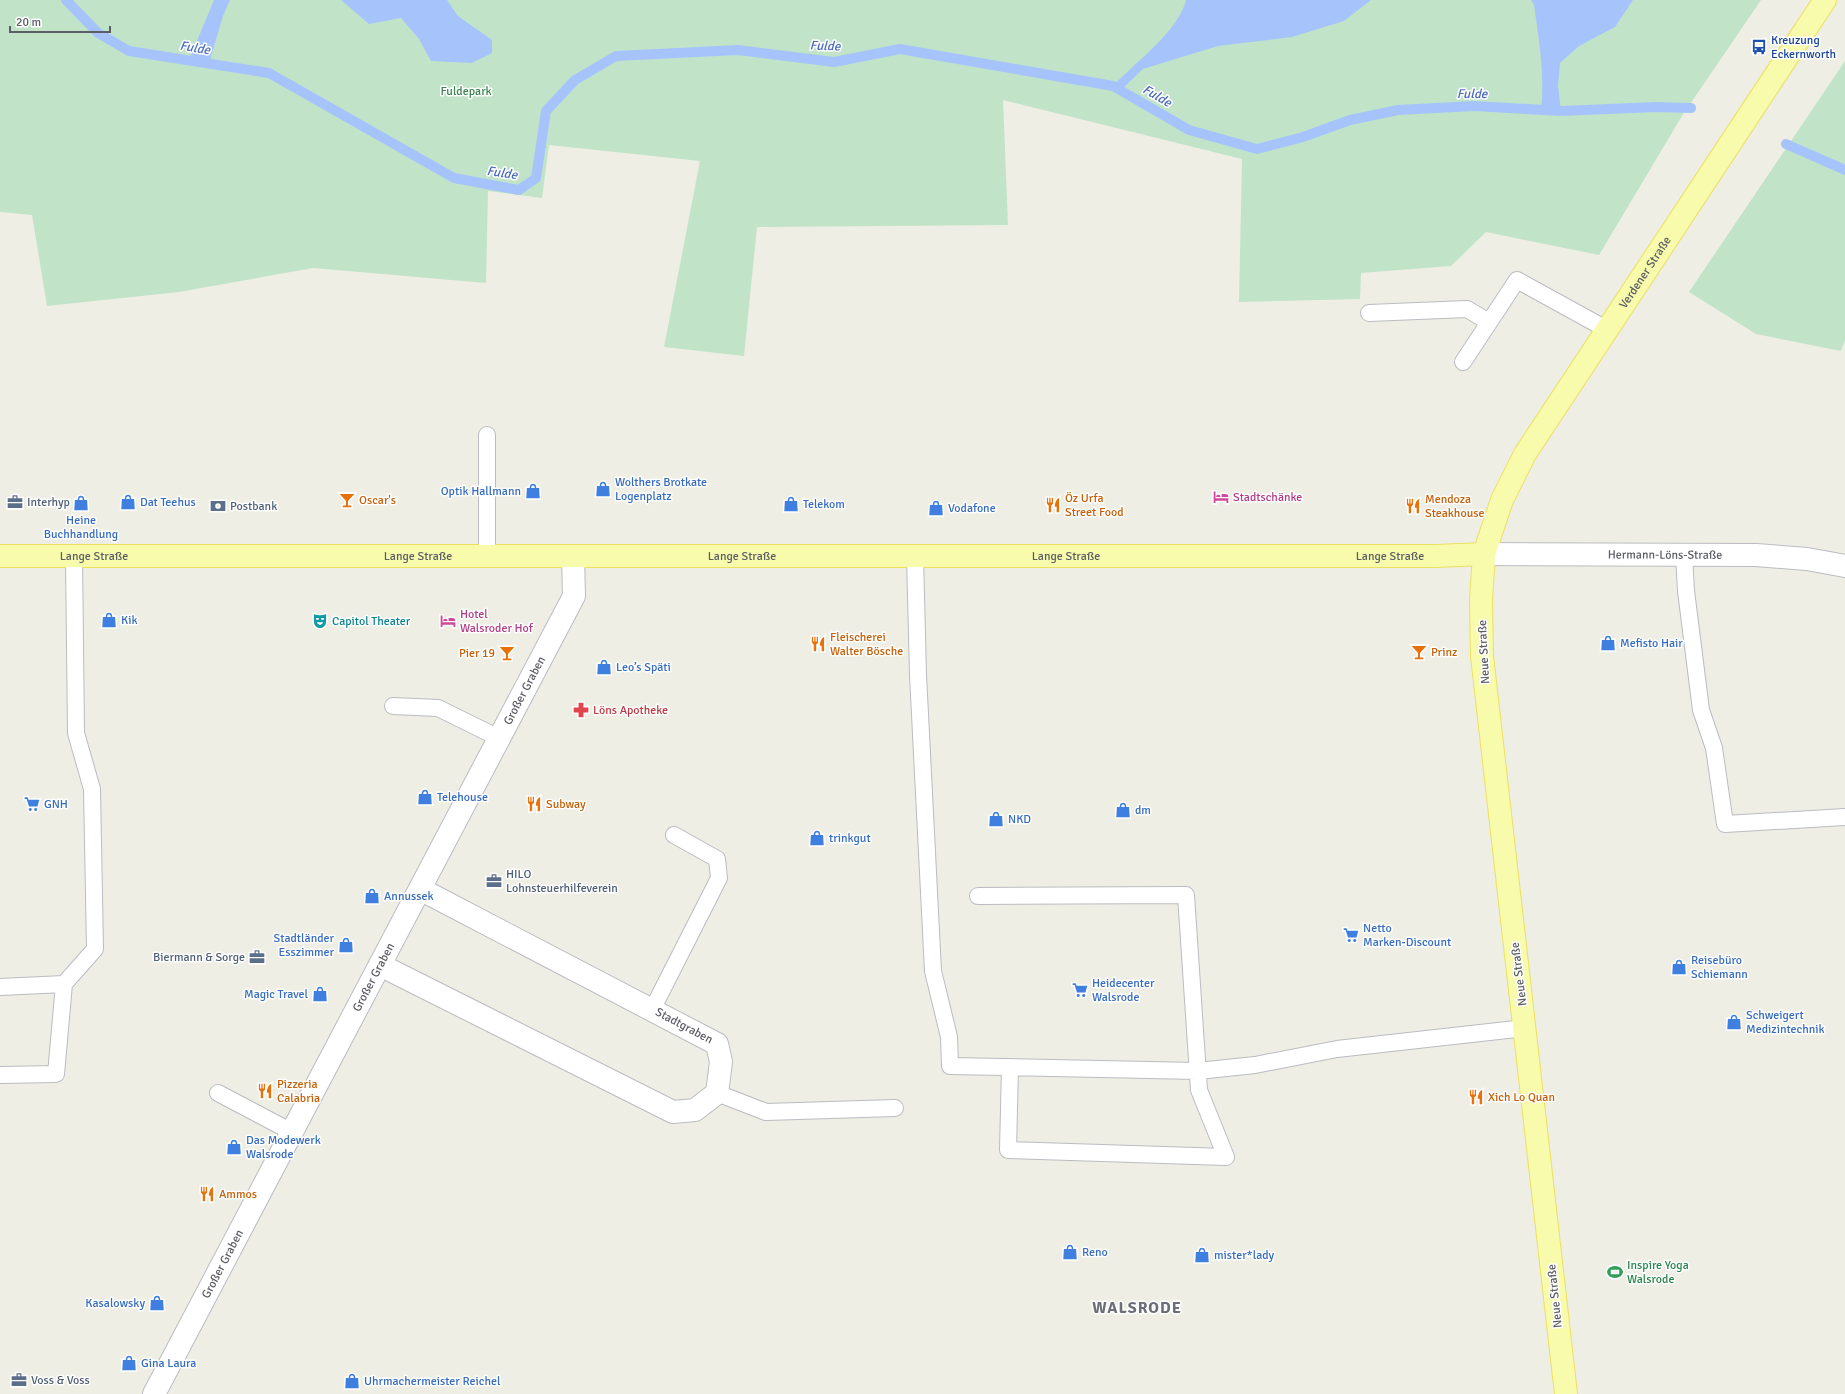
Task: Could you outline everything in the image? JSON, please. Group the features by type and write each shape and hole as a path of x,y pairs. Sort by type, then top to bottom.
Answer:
{"main road":[{"name":"Verdener Straße","path":"1484,554 1502,500 1525,454 1749,112 1825,0"},
{"name":"Lange Straße","path":"0,556 1436,556 1484,554"},
{"name":"Neue Straße","path":"1484,554 1481,600 1482,656 1566,1394"}],"street":[{"name":"Hermann-Löns-Straße","path":"1484,554 1756,554 1807,559 1845,566"},
{"name":"Großer Graben","path":"154,1394 574,596 573,556"},
{"name":"Stadtgraben","path":"420,889 717,1044 721,1062 717,1093"},
{"path":"380,965 673,1112 695,1110 717,1093"}],"lane":[{"path":"1463,362 1517,280 1606,329"},
{"path":"1369,313 1467,310 1490,322"},
{"path":"487,435 487,556"},
{"path":"1684,554 1686,591 1701,710 1714,748 1725,824 1845,817"},
{"path":"0,1075 56,1074 64,984 95,949 92,789 76,732 74,556"},
{"path":"915,556 918,675 933,971 949,1037 950,1066 1198,1071 1255,1065 1338,1049 1525,1028"},
{"path":"393,706 438,708 499,738"},
{"path":"652,1010 719,878 717,859 674,835"},
{"path":"978,896 1186,895 1199,1090 1226,1157 1008,1150 1010,1067"},
{"path":"0,987 64,984"},
{"path":"218,1093 292,1132"},
{"path":"717,1093 766,1112 895,1108"}],"green space":[{"name":"Fuldepark","path":"0,0 1761,0 1682,116 1599,255 1486,232 1451,266 1361,273 1360,299 1239,302 1242,159 1003,100 1008,225 757,227 744,356 664,347 700,161 549,145 542,198 488,191 486,283 313,268 179,292 47,306 32,215 0,212"},
{"path":"1845,61 1845,340 1841,351 1756,334 1689,292"}],"water":[{"path":"214,0 230,0 223,16 209,63 189,60"},
{"path":"341,0 447,0 458,16 492,40 492,53 472,63 431,61 419,39 401,18 369,24"},
{"path":"1186,0 1371,0 1344,21 1292,37 1218,46 1143,69 1121,90 1113,86 1165,35 1174,24"},
{"path":"1531,0 1633,0 1615,27 1579,46 1560,63 1558,86 1561,111 1541,110 1541,58 1534,5"}],"waterway":[{"name":"Fulde","path":"66,0 98,33 129,51 269,73 454,178 519,190 536,178 546,111 575,80 616,56 738,50 834,62 900,49 1113,86 1189,130 1257,149 1303,137 1350,120 1398,110 1474,106 1561,111 1656,107 1691,108"},
{"name":"Fulde","path":"1786,144 1845,170"}],"place":[{"name":"Kreuzung Eckernworth","path":"1759,47"},
{"name":"Wolthers Brotkate Logenplatz","path":"603,489"},
{"name":"Optik Hallmann","path":"533,491"},
{"name":"Stadtschänke","path":"1221,497"},
{"name":"Oscar's","path":"347,500"},
{"name":"Interhyp","path":"15,502"},
{"name":"Dat Teehus","path":"128,502"},
{"name":"Heine Buchhandlung","path":"81,503"},
{"name":"Telekom","path":"791,504"},
{"name":"Öz Urfa Street Food","path":"1053,505"},
{"name":"Postbank","path":"218,506"},
{"name":"Mendoza Steakhouse","path":"1413,506"},
{"name":"Vodafone","path":"936,508"},
{"name":"Kik","path":"109,620"},
{"name":"Capitol Theater","path":"320,621"},
{"name":"Hotel Walsroder Hof","path":"448,621"},
{"name":"Mefisto Hair","path":"1608,643"},
{"name":"Fleischerei Walter Bösche","path":"818,644"},
{"name":"Prinz","path":"1419,652"},
{"name":"Pier 19","path":"507,653"},
{"name":"Leo’s Späti","path":"604,667"},
{"name":"Löns Apotheke","path":"581,710"},
{"name":"Telehouse","path":"425,797"},
{"name":"GNH","path":"32,804"},
{"name":"Subway","path":"534,804"},
{"name":"dm","path":"1123,810"},
{"name":"NKD","path":"996,819"},
{"name":"trinkgut","path":"817,838"},
{"name":"HILO Lohnsteuerhilfeverein","path":"494,881"},
{"name":"Annussek","path":"372,896"},
{"name":"Netto Marken-Discount","path":"1351,935"},
{"name":"Stadtländer Esszimmer","path":"346,945"},
{"name":"Biermann & Sorge","path":"257,957"},
{"name":"Reisebüro Schiemann","path":"1679,967"},
{"name":"Heidecenter Walsrode","path":"1080,990"},
{"name":"Magic Travel","path":"320,994"},
{"name":"Schweigert Medizintechnik","path":"1734,1022"},
{"name":"Pizzeria Calabria","path":"265,1091"},
{"name":"Xich Lo Quan","path":"1476,1097"},
{"name":"Das Modewerk Walsrode","path":"234,1147"},
{"name":"Ammos","path":"207,1194"},
{"name":"Reno","path":"1070,1252"},
{"name":"mister*lady","path":"1202,1255"},
{"name":"Inspire Yoga Walsrode","path":"1615,1272"},
{"name":"Kasalowsky","path":"157,1303"},
{"name":"Gina Laura","path":"129,1363"},
{"name":"Voss & Voss","path":"19,1380"},
{"name":"Uhrmachermeister Reichel","path":"352,1381"}],"district":[{"name":"WALSRODE","path":"1137,1308"}]}
